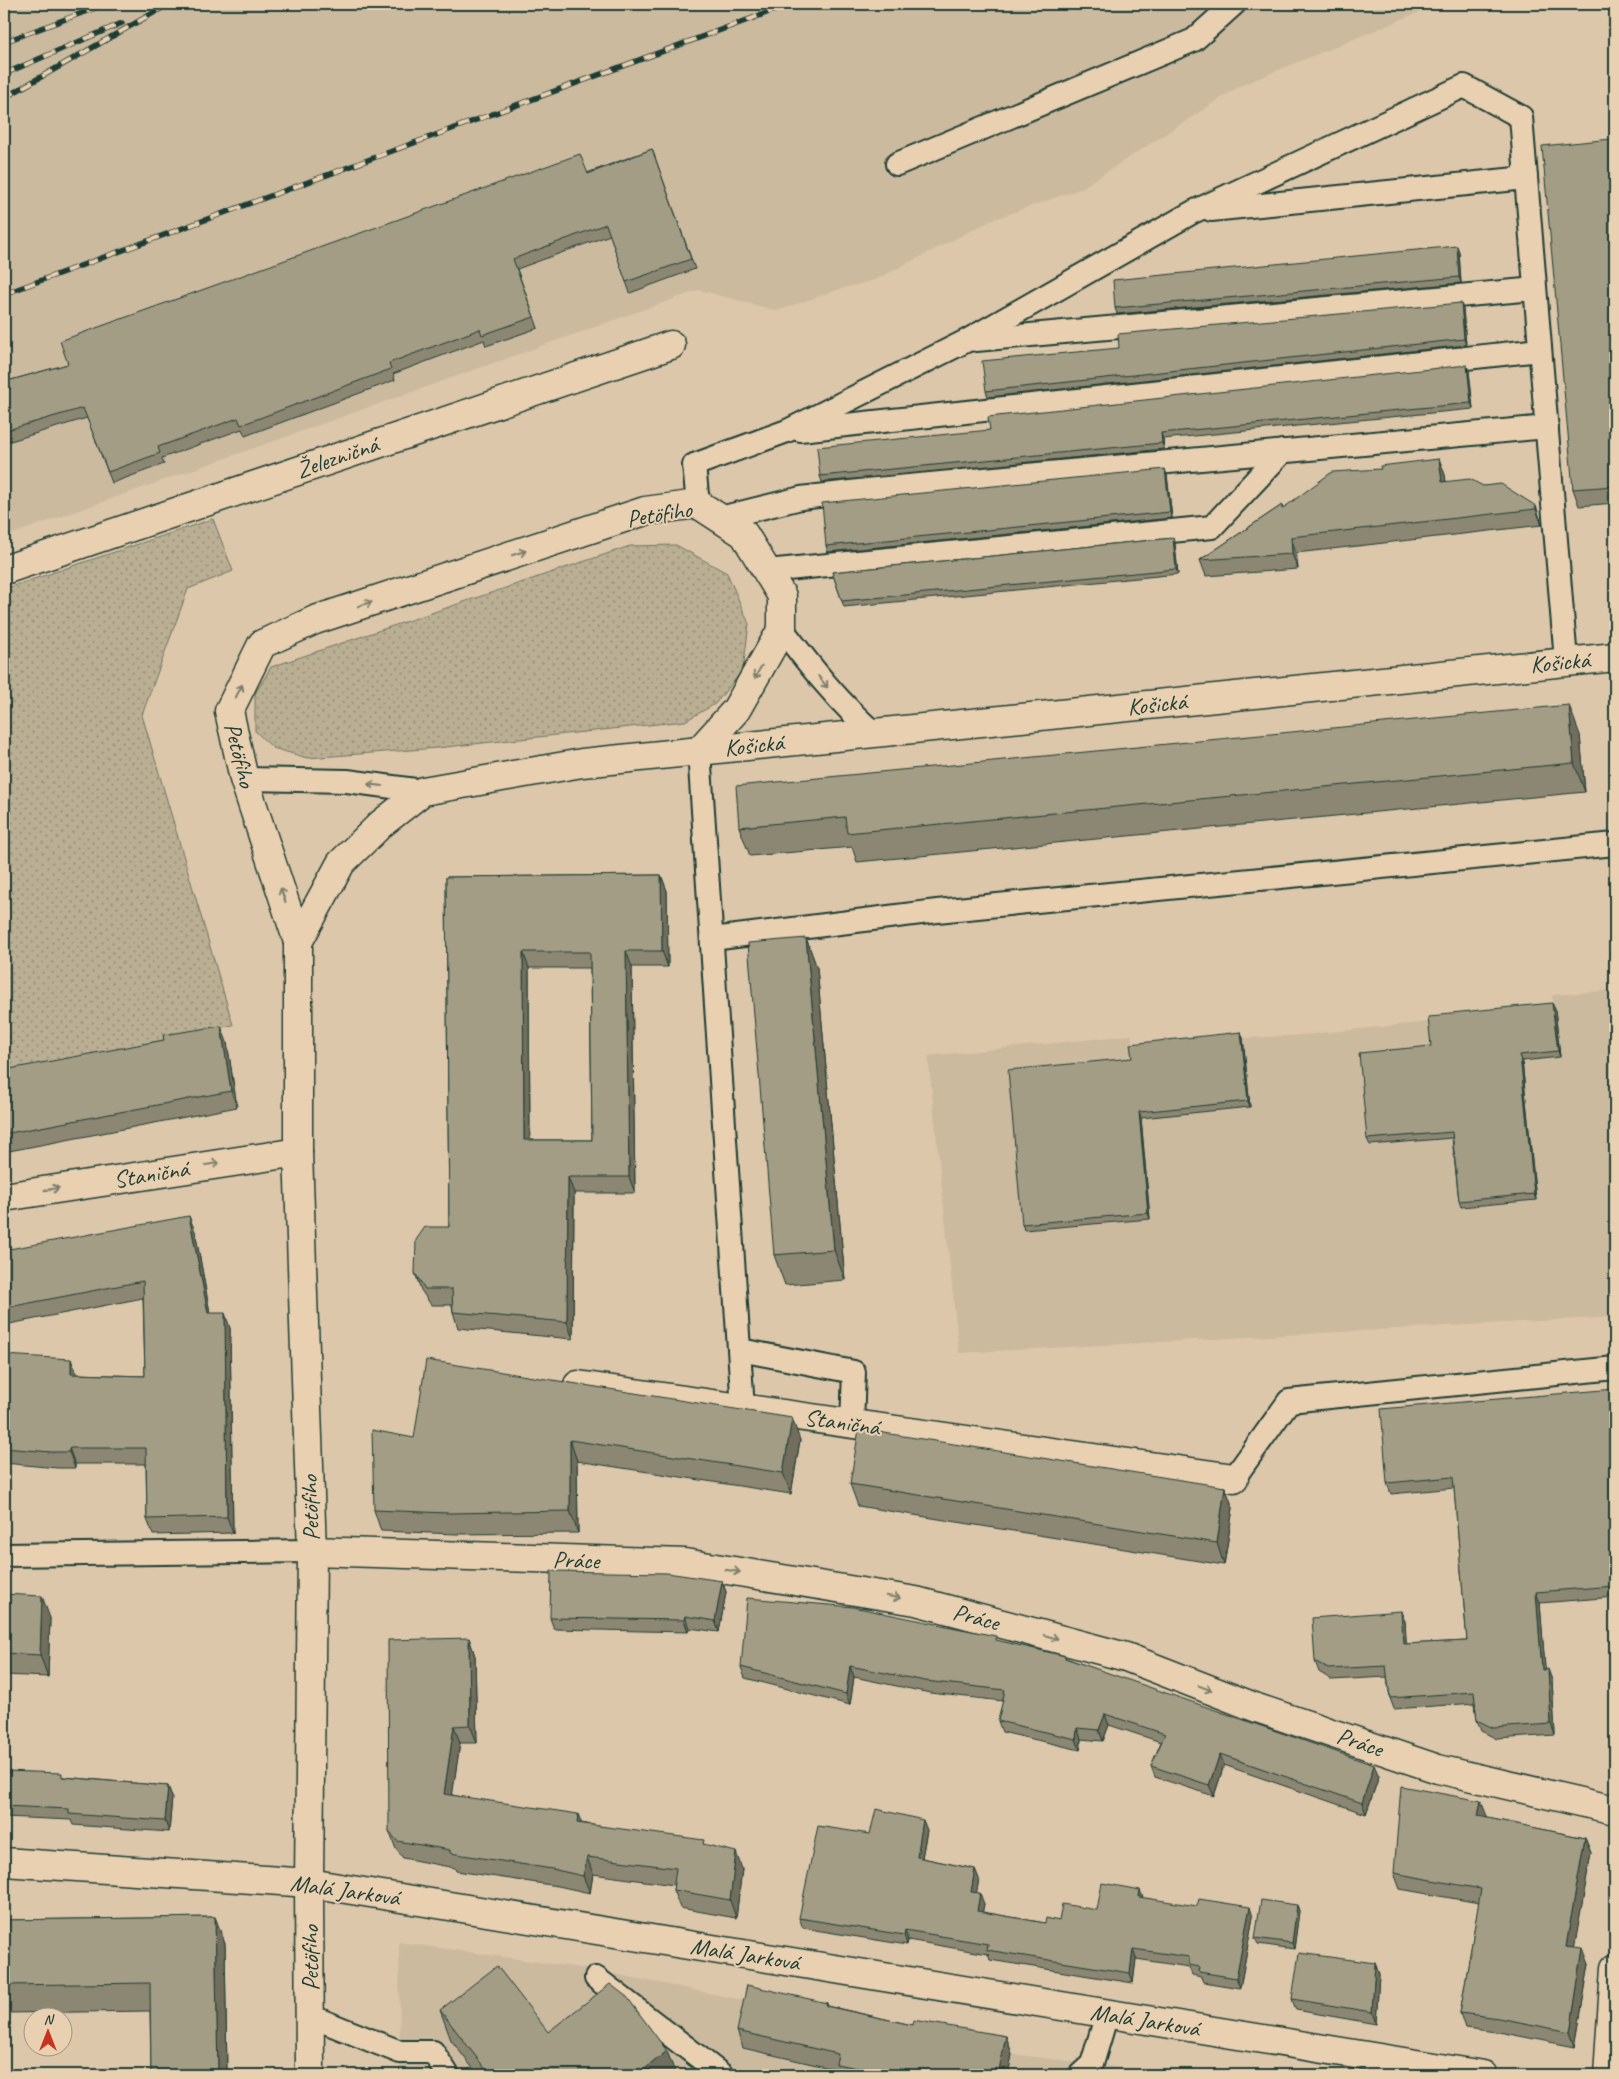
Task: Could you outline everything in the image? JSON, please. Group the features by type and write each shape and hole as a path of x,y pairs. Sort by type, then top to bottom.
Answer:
{"street":[{"name":"Železničná","path":"4,570 671,346"},
{"name":"Petöfiho","path":"298,942 342,863 381,824 423,791 582,763 699,751 736,710 782,630 782,596 744,534 709,511 645,511 315,620 262,644 229,710 244,779 298,942 298,1152 312,1551 309,1883 310,2075"},
{"name":"Košická","path":"699,751 1615,657"},
{"name":"Staničná","path":"4,1197 298,1152"},
{"name":"Staničná","path":"558,1382 1234,1478"},
{"name":"Práce","path":"312,1551 685,1563 916,1601 1126,1657 1257,1708 1438,1769 1615,1810"},
{"name":"Malá Jarková","path":"4,1862 309,1883 1483,2075"},
{"path":"1608,2075 1615,1968"}],"lane":[{"path":"897,164 1194,40 1234,4"},
{"path":"1547,426 876,489 709,511 694,466 787,431 968,340 1193,212 1464,86 1520,117 1547,426 1566,661"},
{"path":"1193,212 1526,178"},
{"path":"968,340 1535,289"},
{"path":"787,431 1540,350"},
{"path":"767,571 1212,527 1284,451"},
{"path":"782,630 825,685 850,713 875,734"},
{"path":"699,751 743,1409"},
{"path":"244,779 347,781 423,791"},
{"path":"712,939 946,910 1615,844"},
{"path":"740,1350 854,1372 852,1424"},
{"path":"1234,1478 1289,1400 1615,1368"},
{"path":"4,1555 312,1551"},
{"path":"596,1978 722,2075"},
{"path":"1080,2075 1092,2064 1107,2014"},
{"path":"310,2016 400,2052 433,2052 448,2075"}],"shaded area":[{"path":"4,4 1439,4 1240,86 1080,189 992,220 875,280 840,289 777,311 699,290 4,537"},
{"path":"213,519 233,571 188,589 142,715 233,1025 4,1074 4,589"},
{"path":"676,545 727,573 749,624 743,670 715,704 685,721 437,748 307,758 273,748 255,731 255,694 271,667 630,546"},
{"path":"1615,990 1615,1317 959,1353 928,1056 1132,1035 1132,1049 1243,1038 1301,1035 1554,1009 1552,995"},
{"path":"399,1942 589,1969 1012,2054 1178,2075 400,2075"}],"building":[{"path":"1612,139 1615,179 1615,486 1573,489 1542,146"},
{"path":"652,149 691,259 626,282 606,224 513,259 534,317 482,335 480,329 389,363 391,369 241,425 238,418 158,447 160,453 108,472 83,408 4,431 4,382 68,364 60,341 580,154 588,174"},
{"path":"1457,246 1459,277 1115,308 1113,280"},
{"path":"1461,303 1464,339 986,391 982,361 1119,348 1118,334"},
{"path":"1467,365 1471,403 1161,433 1162,443 820,476 817,447 990,430 988,417"},
{"path":"1439,459 1442,482 1470,479 1483,486 1501,484 1536,506 1536,509 1291,537 1292,554 1200,560 1282,505 1282,509 1332,472 1381,469 1380,466"},
{"path":"1165,469 1170,512 826,546 822,503"},
{"path":"1173,538 1176,569 842,601 832,572"},
{"path":"1569,705 1574,763 847,833 845,817 739,827 736,786"},
{"path":"661,875 662,951 626,951 629,1177 568,1177 567,1322 453,1312 452,1289 425,1289 415,1273 416,1240 425,1227 449,1227 446,877","holes":["523,952 590,952 592,1140 524,1140"]},
{"path":"806,938 834,1250 774,1255 748,943"},
{"path":"1552,1003 1558,1051 1520,1055 1534,1194 1459,1201 1452,1132 1367,1139 1359,1053 1431,1046 1428,1017 1441,1016 1441,1014"},
{"path":"221,1026 231,1091 4,1134 4,1070 164,1040 163,1035"},
{"path":"1241,1032 1248,1101 1139,1112 1148,1213 1022,1224 1008,1070 1132,1058 1130,1044"},
{"path":"189,1216 208,1313 225,1313 227,1517 147,1519 146,1448 69,1448 69,1452 51,1452 4,1448 4,1355 71,1359 71,1374 145,1376 143,1281 4,1308 4,1250"},
{"path":"426,1360 792,1418 783,1473 570,1440 570,1511 448,1513 374,1510 372,1430 414,1438"},
{"path":"1615,1389 1615,1586 1536,1592 1542,1670 1548,1669 1551,1724 1493,1728 1477,1720 1474,1692 1390,1698 1386,1666 1328,1669 1315,1661 1312,1618 1401,1611 1403,1644 1467,1641 1453,1477 1387,1483 1381,1409"},
{"path":"859,1429 1225,1487 1217,1543 850,1484"},
{"path":"551,1571 667,1573 722,1581 715,1621 685,1616 684,1620 550,1618"},
{"path":"4,1594 42,1596 40,1655 4,1653"},
{"path":"747,1598 853,1607 996,1636 996,1640 1065,1656 1065,1658 1374,1765 1362,1803 1220,1754 1209,1785 1151,1766 1165,1734 1105,1714 1099,1730 1077,1728 1076,1739 998,1721 1005,1690 925,1681 850,1666 846,1694 741,1667"},
{"path":"469,1638 470,1725 454,1726 444,1794 578,1814 577,1823 704,1840 703,1844 736,1852 730,1900 673,1890 676,1868 587,1857 583,1876 552,1869 450,1853 450,1850 397,1841 389,1831 388,1640"},
{"path":"4,1771 62,1773 62,1777 168,1786 165,1821 69,1814 69,1809 4,1806"},
{"path":"1401,1786 1481,1801 1478,1816 1585,1838 1566,1946 1583,1948 1570,2032 1499,2018 1460,2013 1481,1889 1394,1873"},
{"path":"876,1809 923,1820 917,1857 975,1869 971,1892 980,1893 977,1911 1045,1923 1046,1918 1059,1921 1062,1904 1097,1910 1102,1883 1140,1890 1139,1897 1197,1906 1199,1899 1250,1907 1236,1978 1199,1972 1200,1967 1189,1965 1189,1957 1133,1949 1130,1973 987,1950 988,1944 905,1930 904,1935 799,1918 818,1826 870,1834"},
{"path":"1261,1900 1297,1905 1292,1943 1255,1938"},
{"path":"215,1917 218,2075 151,2075 150,1983 4,1985 4,1920"},
{"path":"1299,1953 1375,1963 1372,2012 1292,1999"},
{"path":"497,1966 548,2032 610,1984 627,1997 667,2051 641,2072 643,2075 490,2075 440,2010"},
{"path":"747,1985 827,2003 826,2006 912,2025 913,2020 1006,2036 998,2075 896,2075 836,2064 838,2054 737,2031"}],"railway":[{"path":"4,42 106,4"},
{"path":"4,98 169,4"},
{"path":"4,294 791,4"},
{"path":"4,74 122,23"}]}
